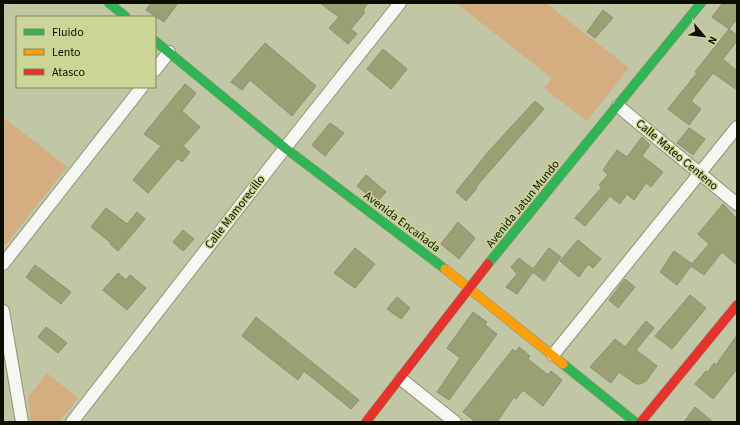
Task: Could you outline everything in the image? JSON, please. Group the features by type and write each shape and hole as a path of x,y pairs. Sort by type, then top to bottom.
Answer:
{"main road":[{"path":"109,3 125,16"},
{"name":"Avenida Jatun Mundo","path":"366,422 401,379 469,288 701,3"},
{"name":"Avenida Encañada","path":"156,42 285,148 469,288 553,355 631,421"},
{"path":"641,422 737,305"}],"street":[{"name":"Calle Mamorecillo","path":"72,422 400,3"},
{"path":"156,69 169,52"},
{"path":"3,264 141,88"},
{"name":"Calle Mateo Centeno","path":"618,106 737,204"},
{"path":"553,355 737,127"},
{"path":"3,311 22,422"},
{"path":"401,379 455,422"}],"shaded area":[{"path":"456,3 546,3 629,68 587,121 544,88 552,78"},
{"path":"3,117 67,167 5,246 3,235"},
{"path":"47,373 78,398 59,422 31,422 28,397"}],"building":[{"path":"151,3 178,3 164,22 146,10"},
{"path":"320,3 368,3 363,10 365,12 351,29 357,34 348,44 329,28 339,17"},
{"path":"723,3 737,3 737,19 729,29 712,17"},
{"path":"603,10 613,18 595,38 587,32"},
{"path":"729,29 737,35 737,41 723,59 737,71 737,90 713,73 691,101 701,109 689,125 668,109 697,73 695,72"},
{"path":"265,43 316,86 292,116 250,80 242,90 231,82"},
{"path":"383,49 407,69 391,89 367,69"},
{"path":"185,84 196,93 182,111 200,127 183,146 190,152 182,162 178,158 148,193 133,180 161,146 144,134"},
{"path":"535,101 544,109 476,187 477,188 466,201 456,192 489,151"},
{"path":"330,123 344,133 325,156 312,145"},
{"path":"689,128 705,139 693,155 677,143"},
{"path":"642,137 650,145 642,156 663,172 651,187 646,183 634,200 627,194 620,204 610,196 585,226 575,218 602,187 599,185 608,175 603,170 617,150 627,157"},
{"path":"366,175 386,192 377,202 357,186"},
{"path":"723,204 737,219 737,265 722,252 704,275 691,266 677,285 660,272 674,251 692,264 709,244 698,234"},
{"path":"106,208 127,224 137,212 145,219 118,251 110,244 111,243 91,227"},
{"path":"458,222 475,238 459,259 441,244"},
{"path":"183,230 194,239 183,251 173,242"},
{"path":"578,240 601,259 593,268 588,264 579,277 560,261"},
{"path":"355,248 375,264 355,288 334,273"},
{"path":"549,248 561,257 544,281 533,272 517,294 506,287 517,274 511,267 519,258 533,269"},
{"path":"35,265 71,292 61,304 26,277"},
{"path":"118,273 126,280 130,275 146,288 127,310 103,290"},
{"path":"625,279 635,287 618,308 609,300"},
{"path":"690,295 706,308 672,349 655,336"},
{"path":"397,297 410,308 401,319 387,309"},
{"path":"473,312 487,322 485,325 497,334 449,400 437,392 460,358 447,348"},
{"path":"256,317 359,400 351,409 304,371 298,380 242,336"},
{"path":"646,321 654,328 636,350 657,366 646,381 636,384 619,372 611,383 590,367 615,339 625,347"},
{"path":"46,327 67,343 58,353 38,337"},
{"path":"737,335 737,369 713,399 695,384 706,371 708,372 714,363 716,365"},
{"path":"519,347 530,356 528,359 548,375 551,371 562,380 543,406 523,390 516,399 514,397 497,422 476,422 463,412 513,349 516,352"},
{"path":"695,407 713,422 684,422"}],"traffic: fast":[{"path":"109,3 125,16"},
{"path":"488,264 701,3"},
{"path":"156,42 285,148 445,269"},
{"path":"563,364 635,422"}],"traffic: slow":[{"path":"445,269 563,364"}],"traffic: jam":[{"path":"366,422 488,264"},
{"path":"641,422 737,305"}]}
